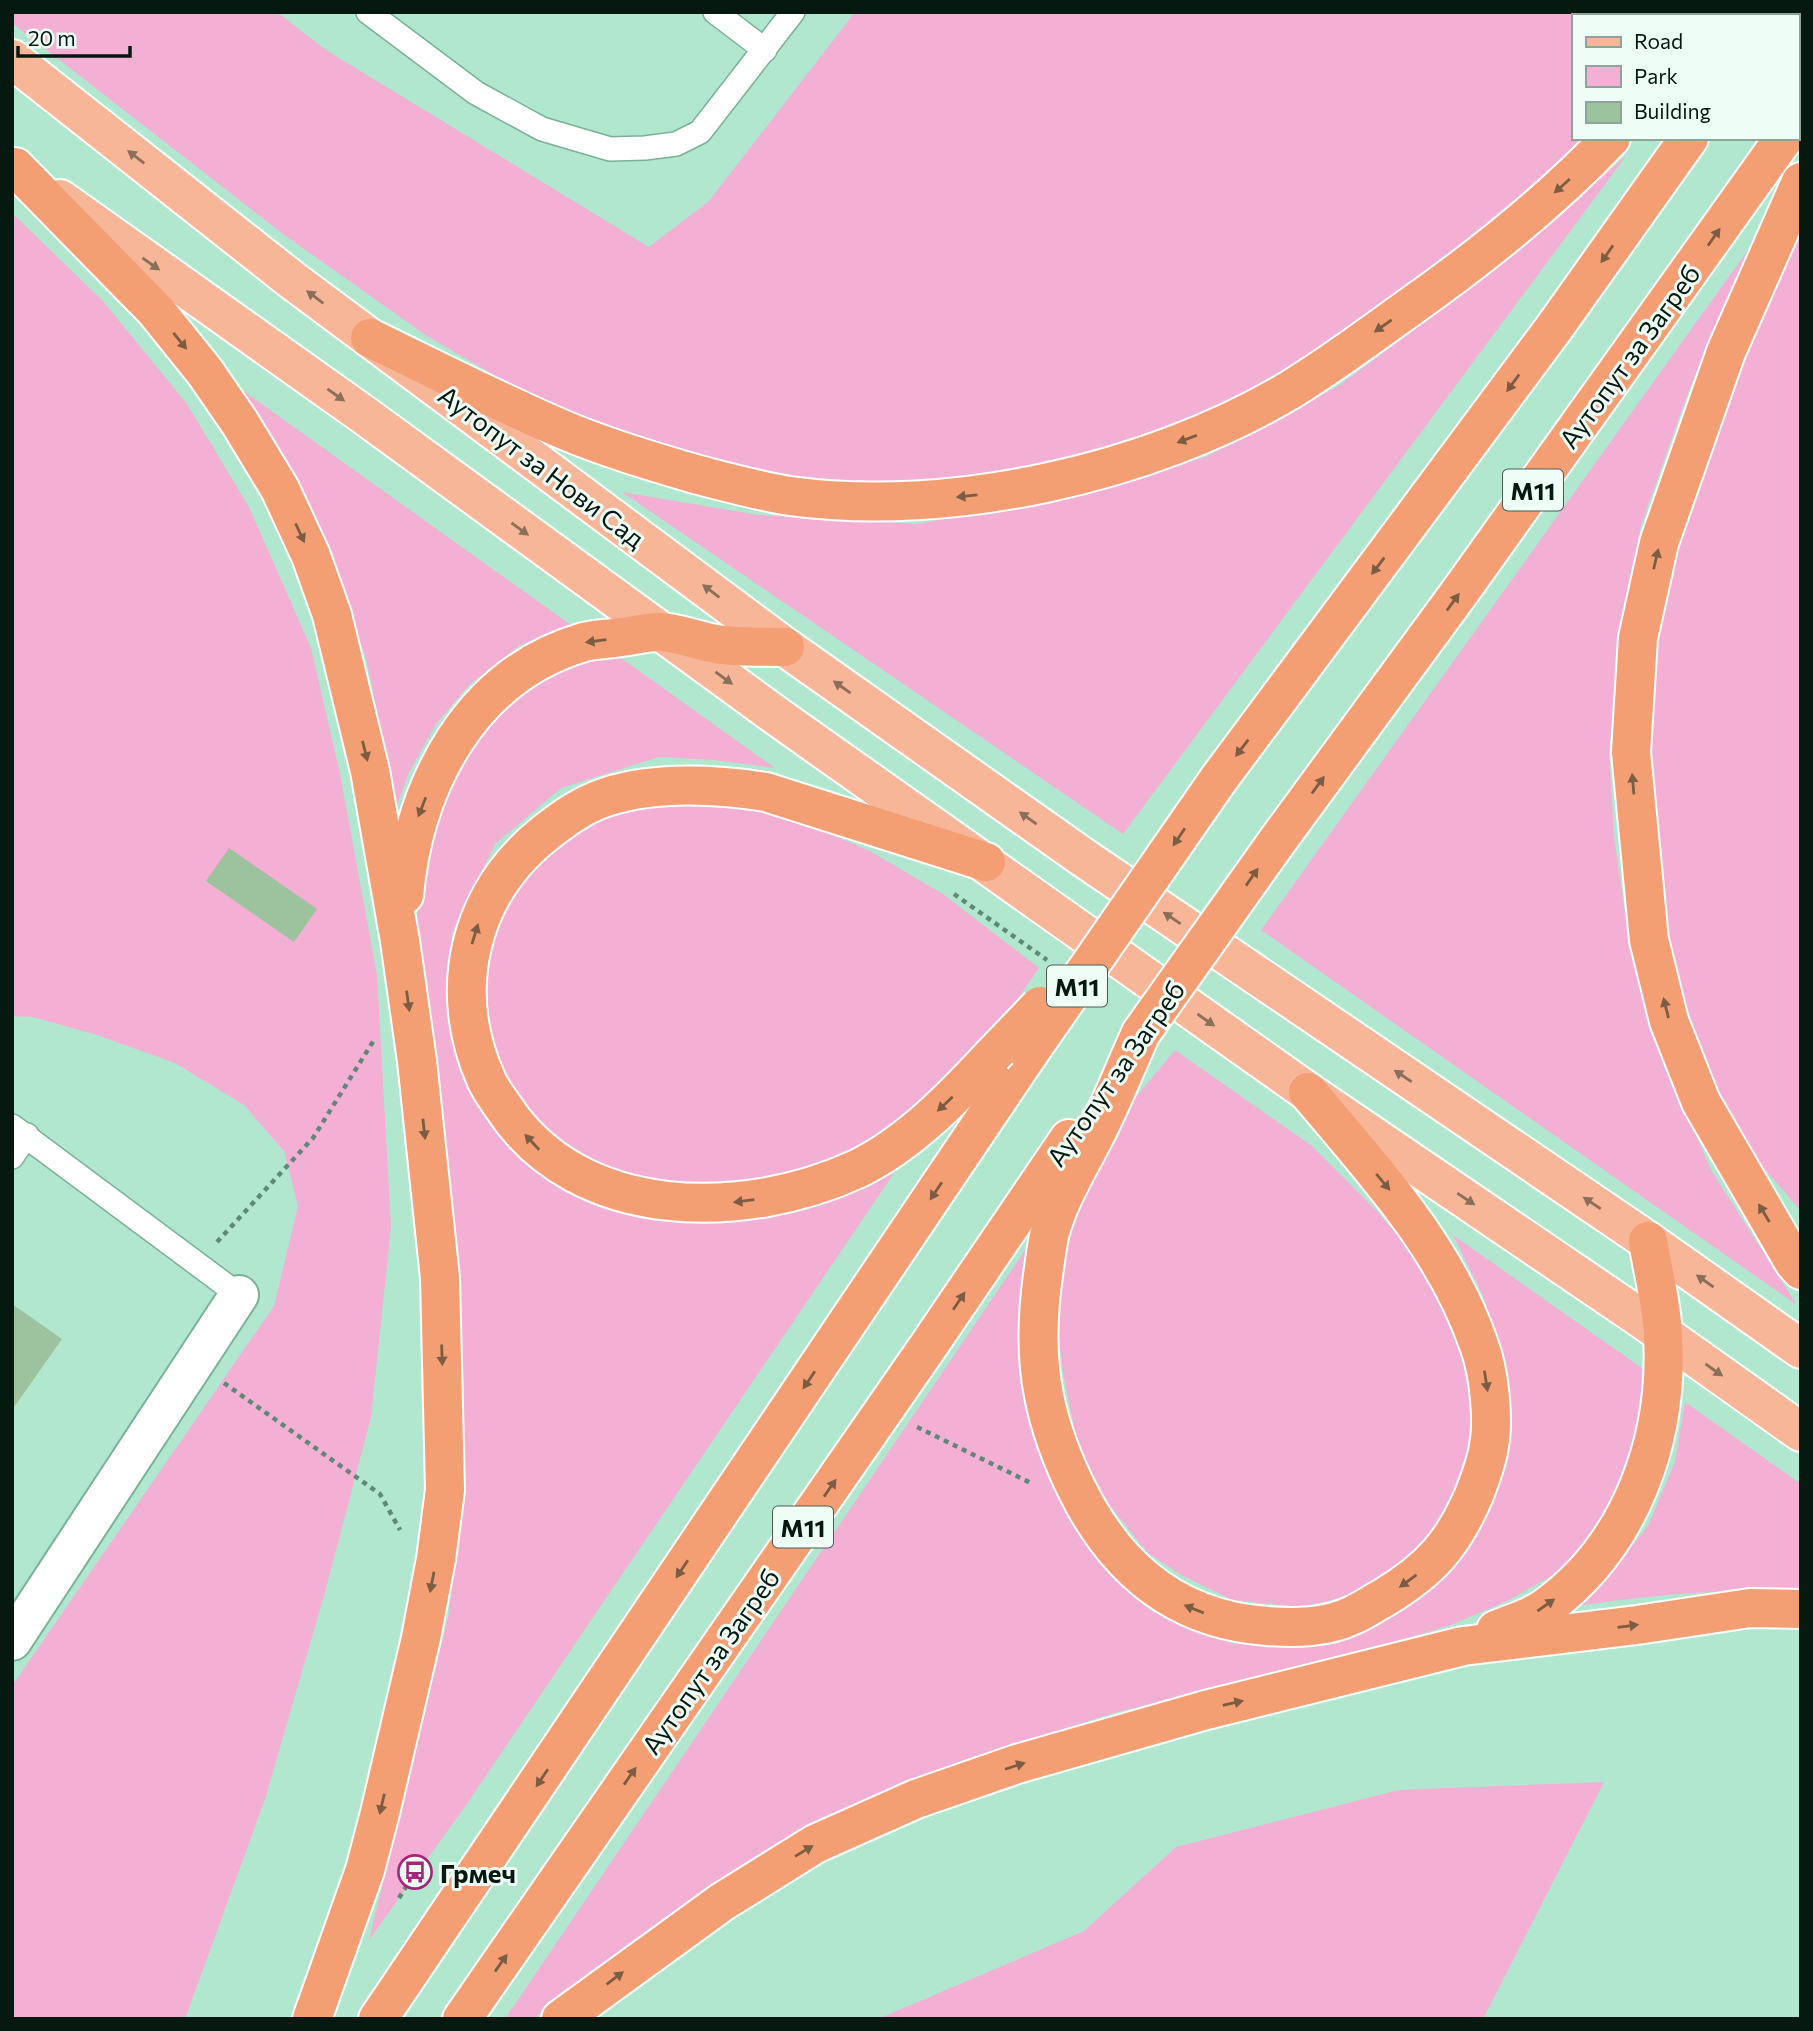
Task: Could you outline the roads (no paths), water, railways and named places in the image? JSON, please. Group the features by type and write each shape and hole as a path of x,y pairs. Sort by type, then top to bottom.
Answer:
{"highway":[{"path":"370,338 563,430 624,453 734,485 788,496 863,502 973,495 1094,471 1149,453 1220,425 1289,391 1461,271 1544,203 1609,140"},
{"path":"378,2019 1011,1054 1124,918 1218,780 1554,328 1688,140"},
{"name":"Аутопут за Загреб","path":"462,2019 929,1345 1141,1033 1783,140"},
{"path":"14,166 156,311 219,392 280,489 311,556 332,615 370,771 400,941 417,1061 440,1278 445,1490 421,1639 380,1813 365,1870 312,2019"},
{"path":"1801,182 1727,352 1659,543 1638,638 1630,751 1649,940 1669,1021 1701,1102 1751,1191 1801,1270"},
{"path":"400,941 408,859 420,811 440,765 464,726 486,700 514,677 549,657 585,642 660,632 719,645 785,647"},
{"path":"986,862 766,792 692,786 647,789 606,797 567,815 533,843 504,874 473,935 467,975 466,1010 474,1047 487,1082 511,1119 538,1150 591,1181 629,1194 666,1202 702,1204 774,1197 859,1168 895,1145 1011,1054"},
{"path":"1141,1033 1095,1137 1067,1186 1049,1233 1039,1320 1038,1357 1043,1396 1056,1442 1079,1495 1102,1533 1124,1559 1151,1584 1180,1604 1204,1614 1254,1625 1292,1628 1324,1625 1353,1616 1407,1583 1437,1558 1463,1522 1480,1481 1490,1444 1489,1397 1481,1349 1462,1299 1427,1239 1308,1092"},
{"path":"1463,1646 1542,1609 1570,1587 1595,1561 1616,1532 1638,1489 1656,1433 1663,1387 1663,1335 1648,1241"},
{"path":"561,2019 722,1902 815,1844 916,1799 1017,1765 1206,1710 1463,1646 1750,1608 1801,1609"}],"main road":[{"name":"Аутопут за Нови Сад","path":"12,59 292,280 785,647 1084,858 1648,1241 1801,1349"},
{"path":"14,166 364,415 660,632 1308,1092 1801,1432"}],"street":[{"path":"12,1641 239,1295"}],"lane":[{"path":"368,12 476,93 541,129 610,149 676,144 700,132 793,12"},
{"path":"715,12 765,50"},
{"path":"12,1157 20,1131 239,1295"}],"place":[{"name":"Грмеч","path":"415,1872"}]}
